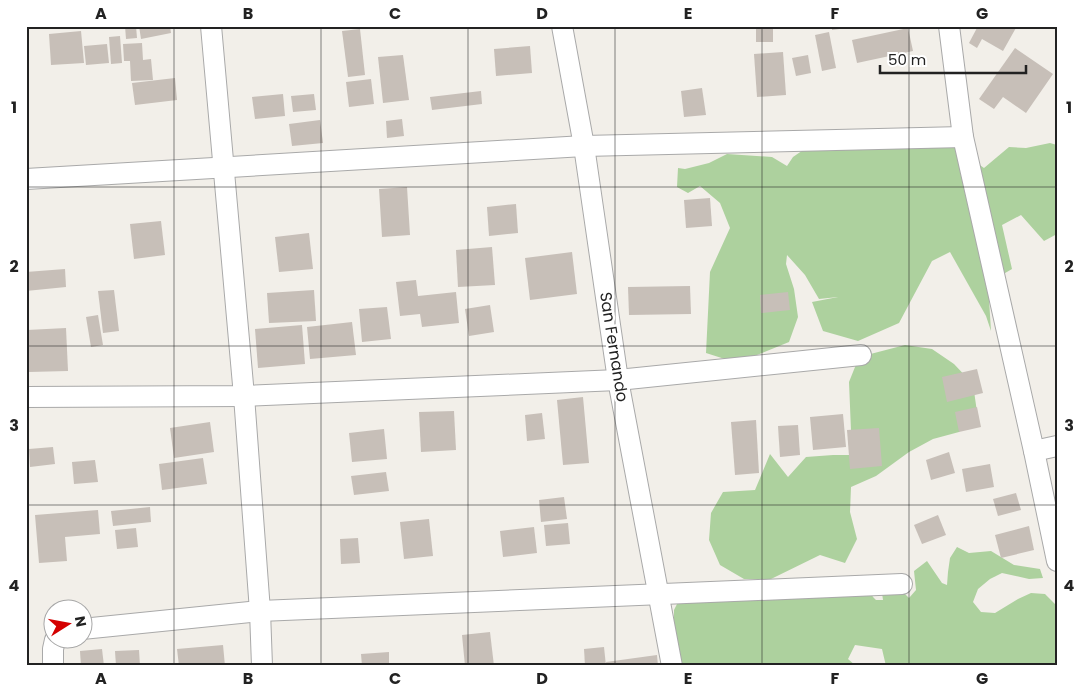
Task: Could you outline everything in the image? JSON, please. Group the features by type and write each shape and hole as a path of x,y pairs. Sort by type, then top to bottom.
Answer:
{"street":[{"path":"211,26 244,396 260,611 262,666"},
{"name":"San Fernando","path":"562,26 584,146 618,380 672,666"},
{"path":"950,26 963,136 1057,561"},
{"path":"26,179 584,146 963,136"},
{"path":"26,397 244,396 618,380 861,355"},
{"path":"1034,451 1057,446"},
{"path":"92,628 260,611 902,584"},
{"path":"52,650 53,666"}],"green space":[{"path":"946,141 984,168 1009,147 1026,148 1050,143 1057,145 1057,234 1044,241 1021,215 1002,225 1012,269 988,283 991,331 986,316 950,252 932,261 899,323 858,341 823,331 812,302 838,297 819,299 805,275 787,255 786,264 794,289 798,317 789,342 757,355 731,361 706,353 710,272 730,228 720,203 700,186 688,193 677,187 678,168 685,169 709,163 727,154 772,157 787,166 793,157 809,146"},
{"path":"905,345 932,349 954,364 973,384 977,412 959,432 933,439 909,452 876,476 851,487 850,512 857,539 845,563 820,555 771,579 744,579 720,565 709,540 711,513 723,492 755,490 770,454 788,477 806,457 852,455 849,382 859,357"},
{"path":"957,547 969,553 991,551 1014,565 1040,569 1043,578 1029,579 1002,573 990,579 978,589 973,602 981,612 995,613 1031,593 1045,594 1057,606 1057,666 886,666 882,649 855,645 848,659 856,666 682,666 674,632 674,610 678,602 861,576 876,600 883,600 882,593 901,590 909,598 916,590 914,571 927,561 942,583 947,585 950,558"}],"building":[{"path":"125,26 136,26 137,38 126,39"},
{"path":"139,26 170,26 171,33 141,39"},
{"path":"756,26 773,26 773,42 756,42"},
{"path":"832,26 854,26 854,27 832,30"},
{"path":"978,26 1017,26 1003,51 982,39 977,48 969,43"},
{"path":"908,28 913,51 857,63 852,40"},
{"path":"360,29 365,75 348,77 342,31"},
{"path":"81,31 84,63 51,65 49,34"},
{"path":"829,32 836,68 822,71 815,35"},
{"path":"120,36 122,63 111,64 109,37"},
{"path":"142,43 143,60 151,59 153,80 131,81 130,61 124,61 123,44"},
{"path":"107,44 109,63 86,65 84,46"},
{"path":"530,46 532,73 496,76 494,49"},
{"path":"1015,48 1053,74 1026,113 1003,97 994,109 979,99"},
{"path":"783,52 786,95 757,97 754,54"},
{"path":"403,55 409,100 383,103 378,57"},
{"path":"808,55 811,73 796,76 792,58"},
{"path":"175,78 177,100 135,105 132,83"},
{"path":"371,79 374,104 349,107 346,82"},
{"path":"702,88 706,115 684,117 681,91"},
{"path":"481,91 482,104 432,110 430,97"},
{"path":"283,94 285,116 255,119 252,97"},
{"path":"314,94 316,110 293,112 291,96"},
{"path":"402,119 404,136 387,138 386,121"},
{"path":"320,120 323,143 292,146 289,124"},
{"path":"407,187 410,235 382,237 379,189"},
{"path":"710,198 712,226 686,228 684,200"},
{"path":"516,204 518,233 489,236 487,207"},
{"path":"161,221 165,255 134,259 130,224"},
{"path":"309,233 313,269 279,272 275,237"},
{"path":"492,247 495,285 458,287 456,250"},
{"path":"572,252 577,294 530,300 525,258"},
{"path":"65,269 66,287 26,291 26,272"},
{"path":"416,280 418,296 456,292 459,323 422,327 420,314 400,316 396,282"},
{"path":"690,286 691,314 629,315 628,287"},
{"path":"114,290 119,331 103,333 98,291"},
{"path":"314,290 316,321 269,323 267,293"},
{"path":"788,292 790,310 761,313 760,295"},
{"path":"490,305 494,332 469,336 465,309"},
{"path":"387,307 391,339 362,342 359,309"},
{"path":"98,315 103,345 91,347 86,317"},
{"path":"352,322 356,355 310,359 307,327"},
{"path":"302,325 305,364 258,368 255,329"},
{"path":"66,328 68,371 29,372 27,330"},
{"path":"977,369 983,393 947,402 942,377"},
{"path":"583,397 589,463 563,465 557,400"},
{"path":"977,407 981,427 959,432 955,412"},
{"path":"454,411 456,450 421,452 419,412"},
{"path":"542,413 545,439 527,441 525,415"},
{"path":"843,414 846,447 813,450 810,417"},
{"path":"756,420 759,473 735,475 731,422"},
{"path":"210,422 214,452 174,458 170,428"},
{"path":"798,425 800,455 780,457 778,426"},
{"path":"879,428 882,466 850,469 847,430"},
{"path":"384,429 387,459 352,462 349,433"},
{"path":"53,447 55,464 30,467 29,449"},
{"path":"949,452 955,473 931,480 926,460"},
{"path":"203,458 207,484 162,490 159,464"},
{"path":"95,460 98,482 74,484 72,462"},
{"path":"990,464 994,487 966,492 962,469"},
{"path":"386,472 389,491 354,495 351,476"},
{"path":"1016,493 1021,510 998,516 993,499"},
{"path":"564,497 567,519 541,522 539,500"},
{"path":"150,507 151,522 113,526 111,511"},
{"path":"98,510 100,534 65,537 67,561 39,563 35,515"},
{"path":"938,515 946,535 922,544 914,525"},
{"path":"429,519 433,556 404,559 400,522"},
{"path":"568,523 570,544 546,546 544,525"},
{"path":"1029,526 1034,550 1001,558 995,535"},
{"path":"534,527 537,553 503,557 500,531"},
{"path":"136,528 138,547 117,549 115,530"},
{"path":"358,538 360,563 341,564 340,539"},
{"path":"490,632 494,666 465,666 462,635"},
{"path":"223,645 225,666 179,666 177,649"},
{"path":"604,647 606,666 585,666 584,649"},
{"path":"102,649 104,666 81,666 80,651"},
{"path":"139,650 140,666 116,666 115,651"},
{"path":"389,652 389,666 362,666 361,654"},
{"path":"657,655 658,666 607,666 606,662"}]}
